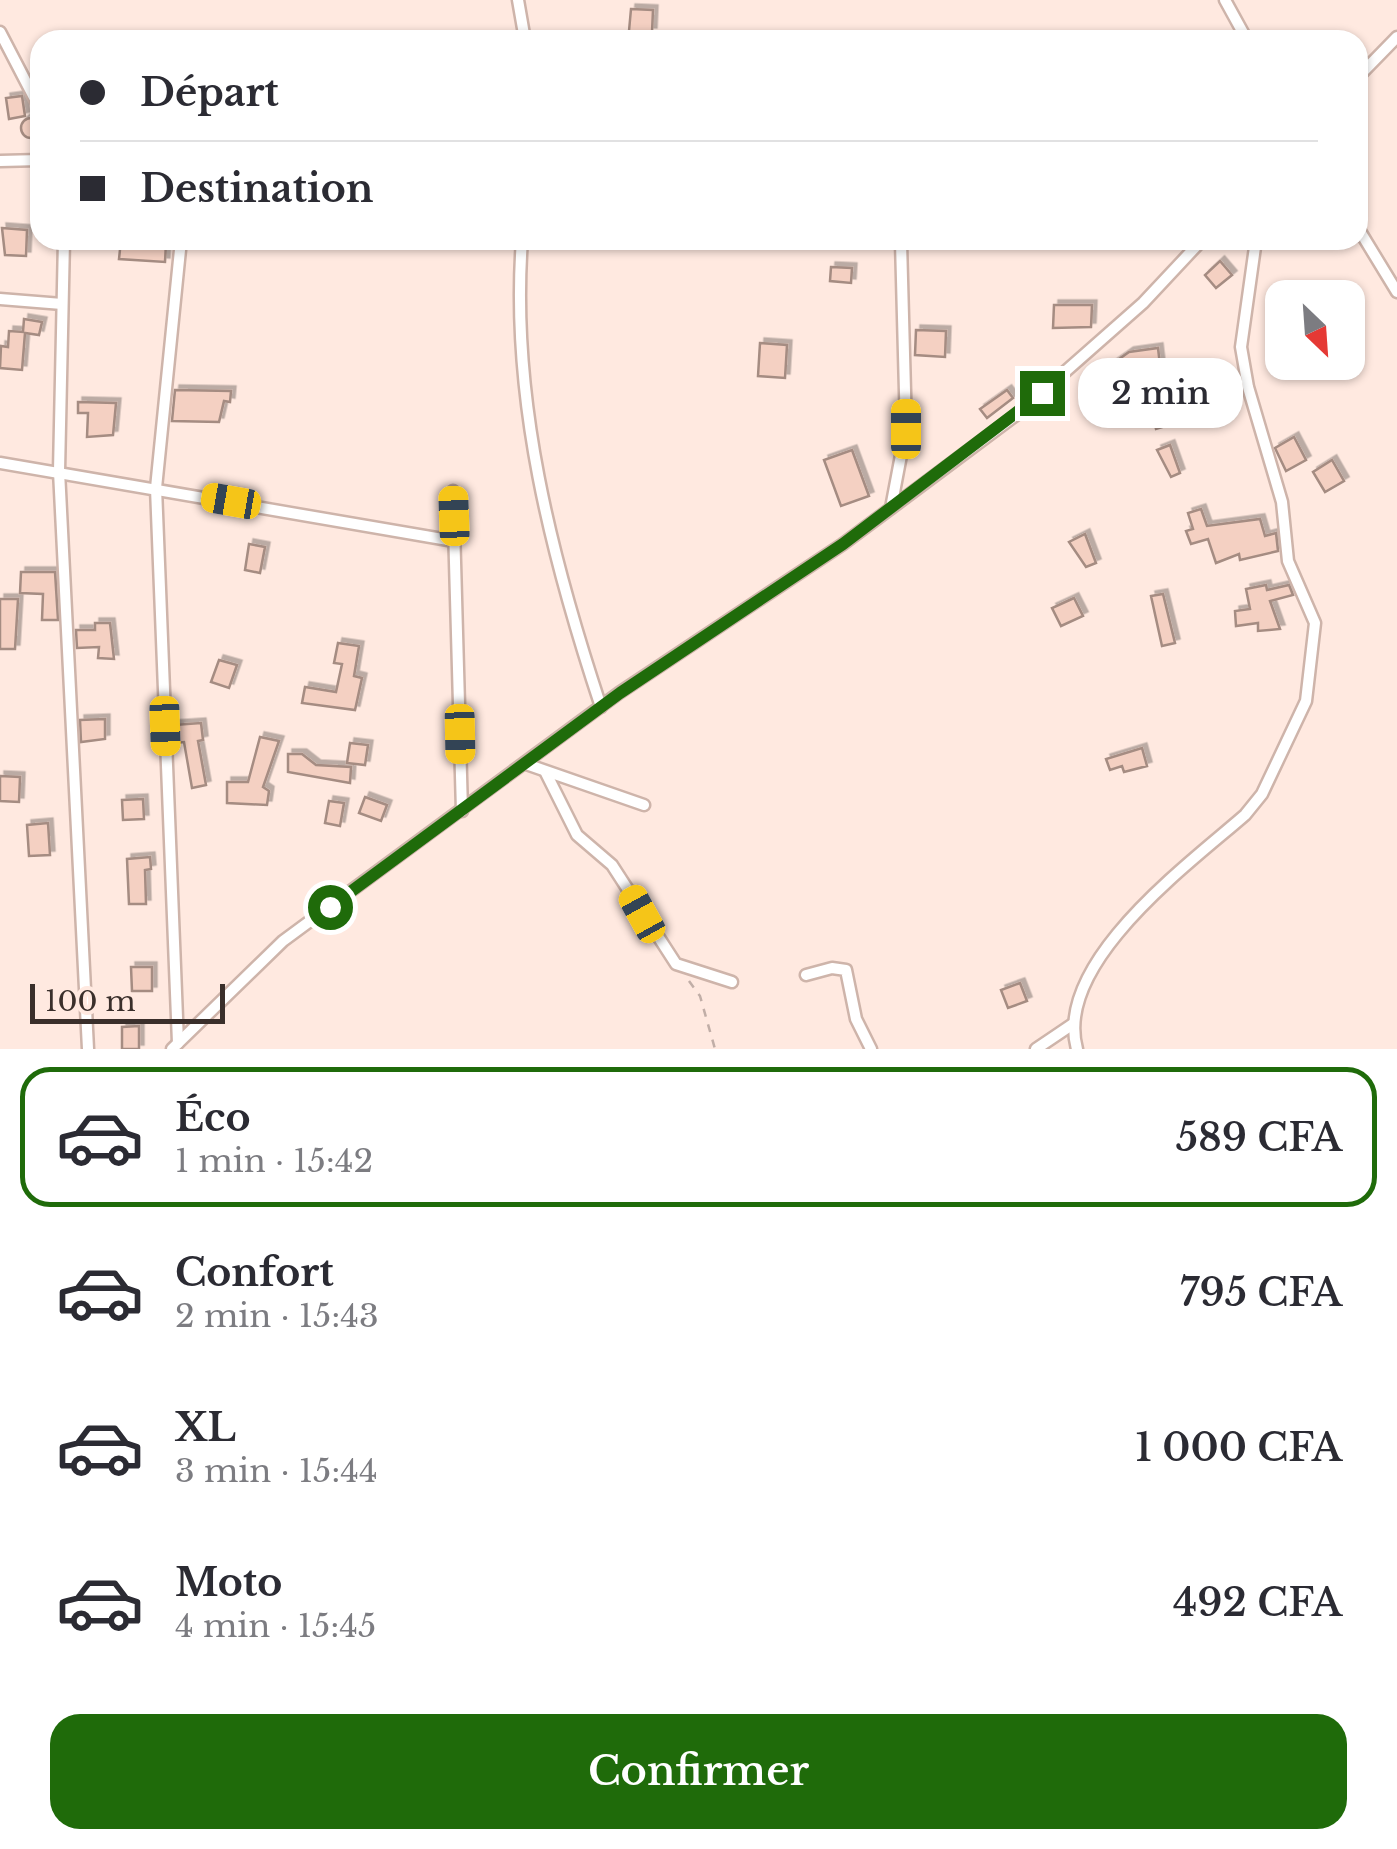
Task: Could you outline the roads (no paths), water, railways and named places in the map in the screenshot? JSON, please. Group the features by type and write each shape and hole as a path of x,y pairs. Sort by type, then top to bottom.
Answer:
{"street":[{"path":"518,0 523,30"},
{"path":"1224,0 1241,30"},
{"path":"0,32 30,90"},
{"path":"1368,66 1397,36"},
{"path":"0,161 30,160"},
{"path":"1368,244 1397,292"},
{"path":"64,250 58,470 88,1049"},
{"path":"175,1046 156,488 180,250"},
{"path":"522,250 522,352 542,494 576,632 601,707"},
{"path":"891,508 906,429 901,250"},
{"path":"175,1046 284,941 601,707 891,508 1016,415 1143,302 1192,250"},
{"path":"1077,1049 1073,1024 1092,972 1119,931 1246,814 1262,794 1306,701 1315,623 1288,561 1282,502 1248,387 1241,347 1255,250"},
{"path":"0,299 62,304"},
{"path":"0,463 454,540"},
{"path":"453,491 462,811"},
{"path":"526,764 644,805"},
{"path":"546,773 577,835 612,864 676,964 732,982"},
{"path":"806,975 832,968 846,970 856,1020 871,1049"},
{"path":"1036,1049 1073,1024"}]}
